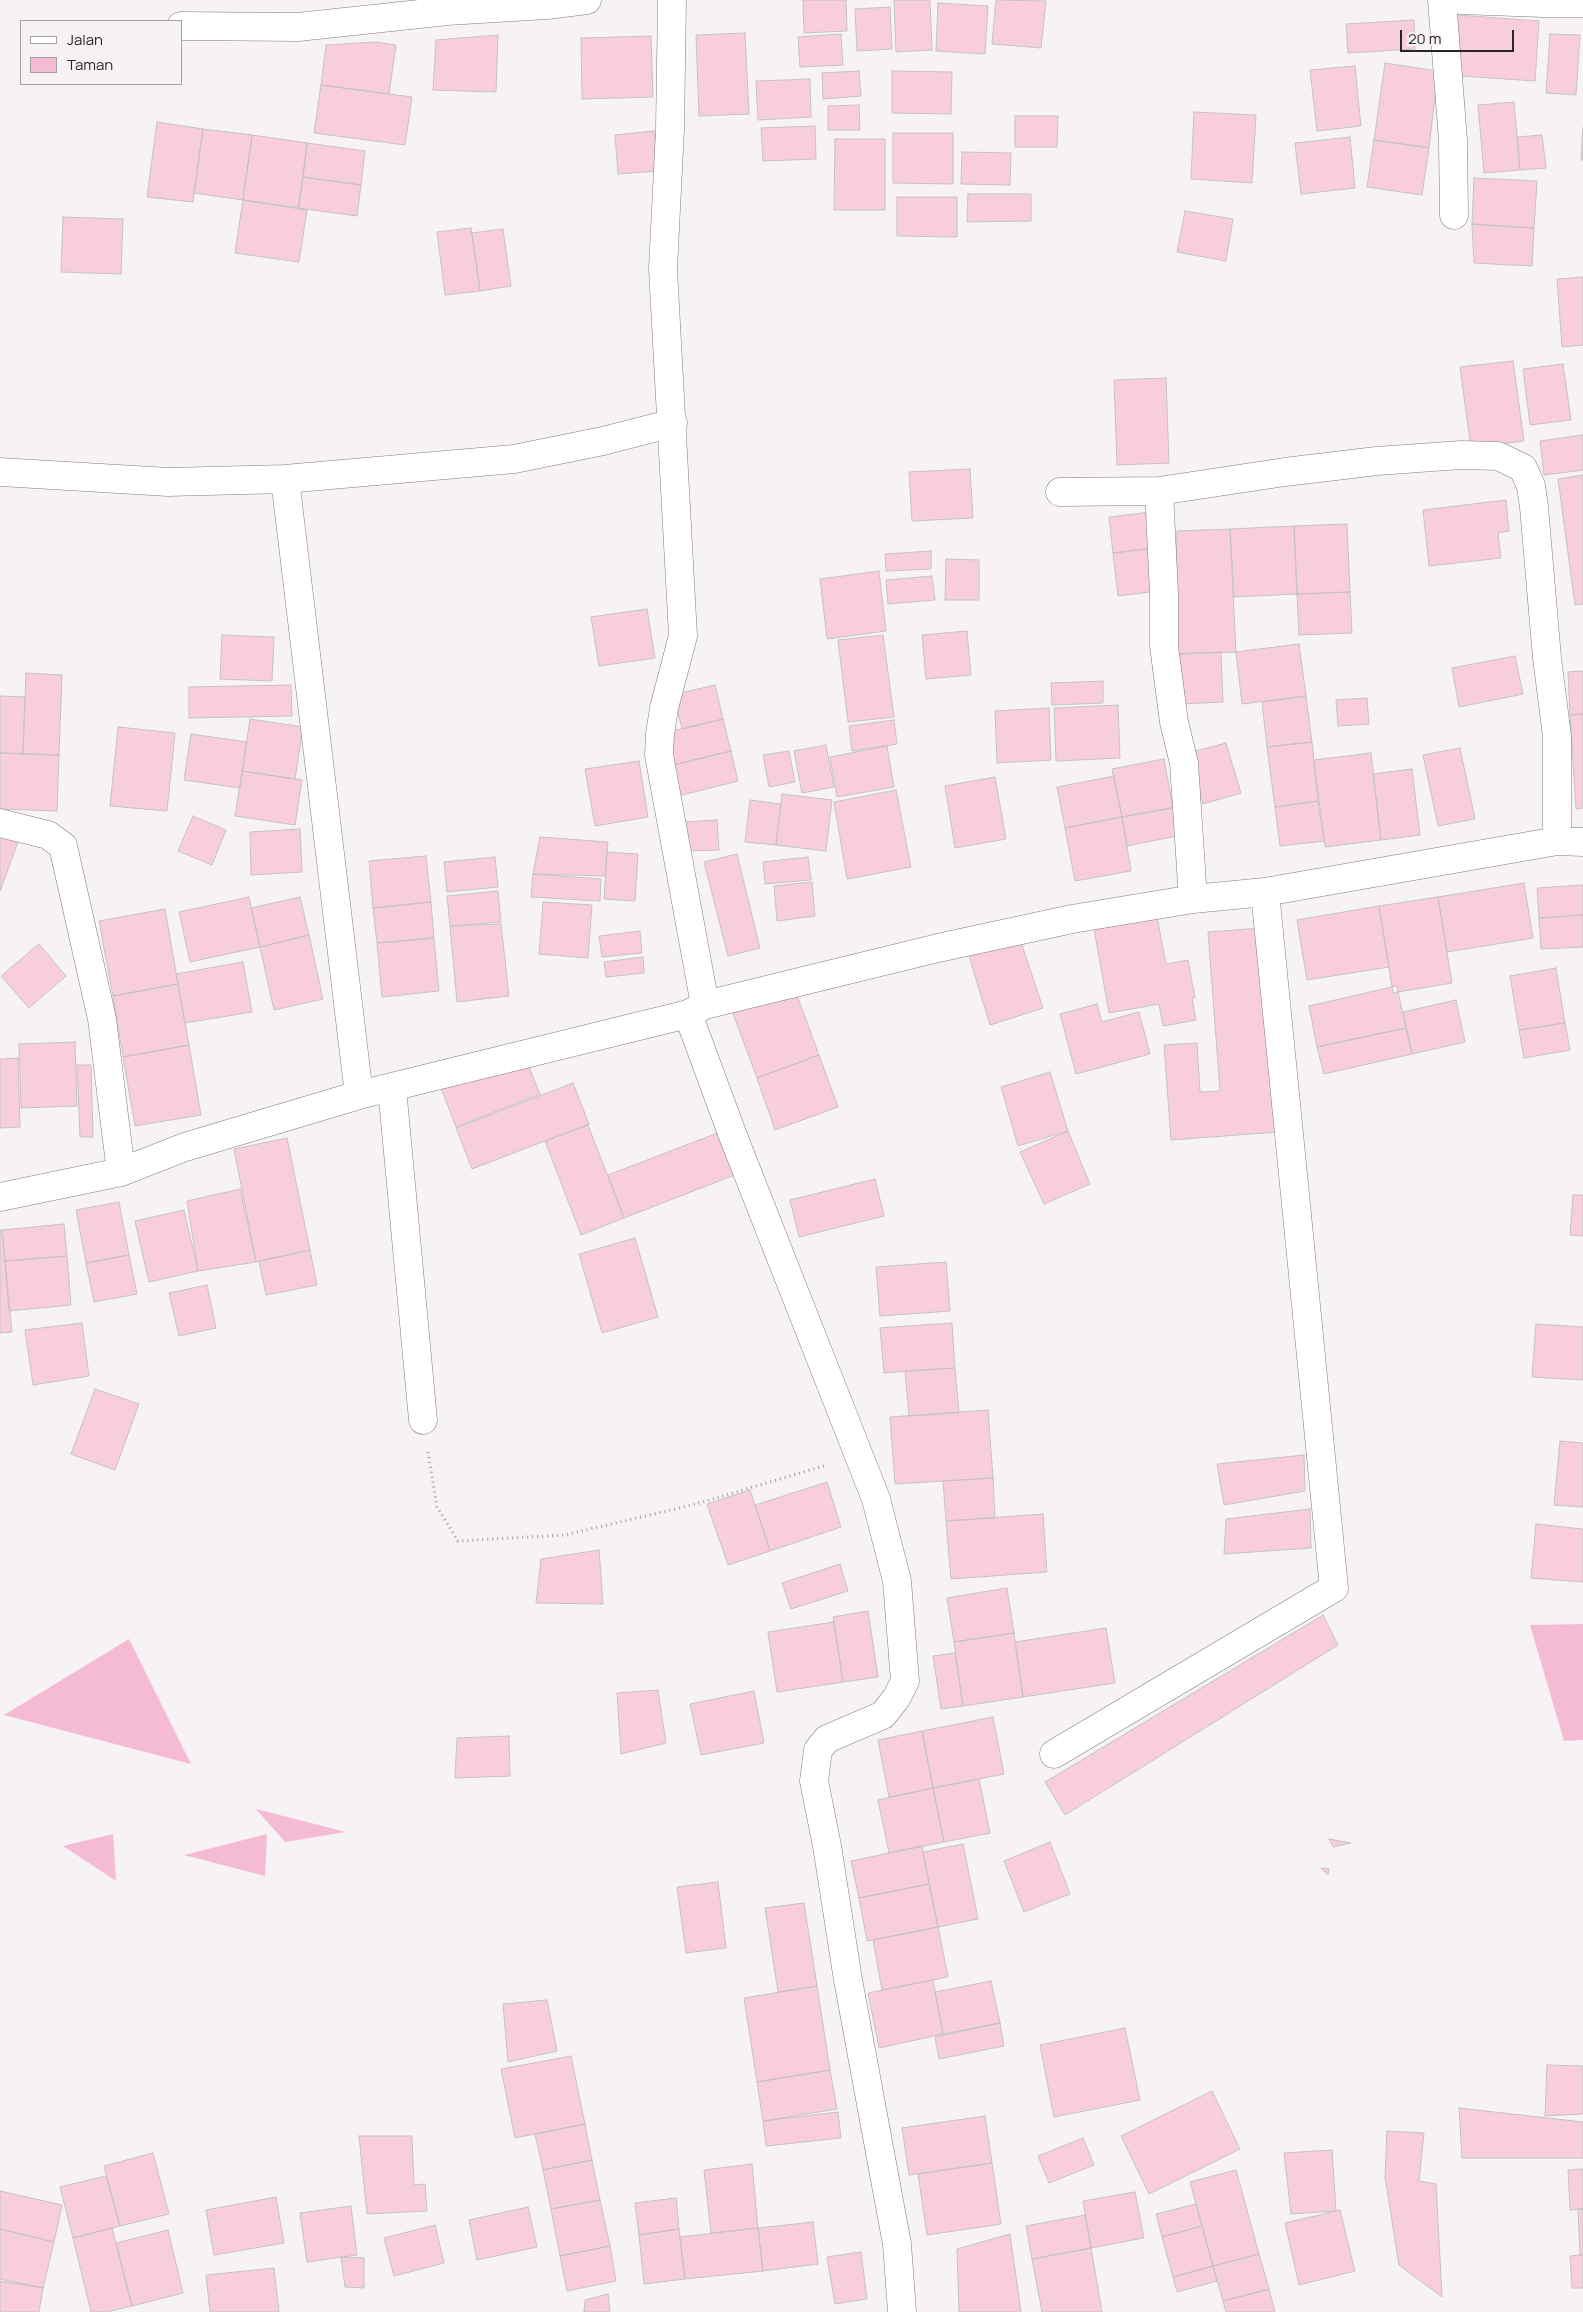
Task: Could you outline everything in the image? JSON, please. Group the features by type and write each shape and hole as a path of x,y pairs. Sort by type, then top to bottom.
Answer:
{"street":[{"path":"182,26 298,27 447,11 547,6 587,0"},
{"path":"672,0 670,129 663,269 673,422 682,636 660,734 659,755 697,1009 736,1145 876,1499 897,1582 905,1681 897,1698 883,1715 827,1739 818,1750 814,1781 827,1846 848,1980 897,2244 902,2312"},
{"path":"1442,0 1453,140 1454,215"},
{"path":"1461,0 1583,3"},
{"path":"0,472 168,482 285,479 514,460 603,441 673,422"},
{"path":"0,1197 121,1172 185,1147 359,1095 1005,933 1072,919 1193,900 1265,892 1570,842 1547,658 1534,507 1531,486 1523,468 1498,456 1461,455 1377,461 1285,472 1159,492 1060,492"},
{"path":"285,479 359,1095"},
{"path":"1159,492 1164,583 1164,646 1174,722 1184,763 1193,900"},
{"path":"0,823 48,835 58,840 63,846 102,1019 121,1172"},
{"path":"1054,1754 1334,1588 1265,892"},
{"path":"392,1088 423,1420"}],"path":[{"path":"423,1420 437,1507 458,1541 565,1535 696,1504 859,1456"}],"green space":[{"path":"1583,1624 1583,1740 1564,1741 1530,1625"},
{"path":"129,1639 191,1764 4,1715"},
{"path":"256,1809 346,1832 285,1842"},
{"path":"113,1834 116,1881 63,1846"},
{"path":"267,1834 265,1876 184,1855"}],"building":[{"path":"803,0 846,0 847,31 804,33"},
{"path":"894,0 930,0 932,50 896,52"},
{"path":"996,0 1046,1 1041,48 992,44"},
{"path":"938,3 988,6 985,54 936,51"},
{"path":"890,7 892,49 857,51 855,9"},
{"path":"1457,15 1539,21 1535,81 1461,76"},
{"path":"1414,20 1415,49 1348,53 1346,24"},
{"path":"745,33 749,114 699,116 696,35"},
{"path":"841,34 843,65 800,67 798,37"},
{"path":"1550,34 1580,35 1576,95 1546,93"},
{"path":"498,35 496,92 433,90 436,40"},
{"path":"651,36 653,97 582,99 581,38"},
{"path":"376,42 396,45 389,94 321,85 326,45"},
{"path":"1385,63 1438,71 1429,148 1374,140"},
{"path":"1355,66 1361,126 1317,131 1310,70"},
{"path":"859,71 861,96 823,99 822,73"},
{"path":"892,71 952,72 951,114 892,113"},
{"path":"810,79 811,117 758,120 756,81"},
{"path":"321,85 412,97 405,145 314,133"},
{"path":"1514,102 1520,170 1484,173 1478,105"},
{"path":"859,105 860,130 828,130 828,106"},
{"path":"1194,112 1256,115 1252,183 1191,179"},
{"path":"1015,116 1058,116 1057,147 1015,147"},
{"path":"157,122 203,129 193,202 147,197"},
{"path":"815,126 816,159 763,161 761,128"},
{"path":"1583,128 1583,160 1581,160"},
{"path":"203,129 252,135 243,200 194,193"},
{"path":"654,131 658,171 618,174 615,135"},
{"path":"893,133 953,133 953,184 893,183"},
{"path":"252,135 307,143 299,208 243,200"},
{"path":"1542,135 1546,168 1520,170 1517,137"},
{"path":"1350,137 1355,188 1301,194 1295,143"},
{"path":"835,139 885,139 885,210 834,210"},
{"path":"1374,140 1429,148 1422,195 1367,187"},
{"path":"307,143 365,151 361,185 303,177"},
{"path":"962,152 1011,153 1010,185 961,184"},
{"path":"303,177 361,185 357,216 298,208"},
{"path":"1474,178 1537,181 1534,228 1472,224"},
{"path":"968,194 1031,194 1031,221 967,222"},
{"path":"897,197 957,197 957,237 897,236"},
{"path":"243,200 307,210 299,262 235,253"},
{"path":"1185,211 1233,219 1226,261 1177,252"},
{"path":"63,217 123,219 121,274 61,272"},
{"path":"1472,224 1534,228 1532,266 1474,263"},
{"path":"471,228 480,291 445,295 437,232"},
{"path":"503,229 511,286 480,291 472,233"},
{"path":"1583,277 1583,345 1562,347 1557,279"},
{"path":"1513,361 1524,441 1501,444 1470,441 1460,367"},
{"path":"1563,364 1571,420 1530,425 1523,369"},
{"path":"1166,378 1169,463 1117,465 1114,380"},
{"path":"1583,435 1583,470 1544,475 1540,441"},
{"path":"970,469 973,518 912,521 909,472"},
{"path":"1583,475 1583,604 1575,605 1558,479"},
{"path":"1506,500 1509,531 1498,533 1501,558 1429,566 1423,510"},
{"path":"1151,512 1155,548 1113,553 1109,517"},
{"path":"1347,524 1350,592 1297,594 1294,526"},
{"path":"1294,526 1297,594 1234,597 1230,529"},
{"path":"1230,529 1236,652 1177,654 1175,590 1177,531"},
{"path":"1155,548 1153,579 1150,592 1118,596 1113,553"},
{"path":"931,551 931,569 886,571 885,554"},
{"path":"946,559 979,560 979,600 945,600"},
{"path":"879,571 886,631 827,639 820,579"},
{"path":"932,576 935,600 888,604 886,580"},
{"path":"1350,592 1352,633 1299,635 1297,594"},
{"path":"647,609 655,658 599,666 591,617"},
{"path":"967,631 971,675 926,679 922,635"},
{"path":"222,635 274,637 272,681 220,679"},
{"path":"883,635 894,717 848,722 838,640"},
{"path":"1299,644 1306,696 1242,704 1236,652"},
{"path":"1221,652 1223,702 1181,704 1177,654"},
{"path":"1515,656 1523,694 1459,707 1452,668"},
{"path":"1583,671 1583,714 1570,715 1568,672"},
{"path":"26,673 62,675 59,755 23,754"},
{"path":"1103,681 1103,703 1052,705 1051,683"},
{"path":"291,685 292,716 189,718 189,687"},
{"path":"715,685 723,719 682,729 676,705 681,693"},
{"path":"0,696 25,697 23,754 0,753"},
{"path":"1306,696 1312,742 1267,747 1262,702"},
{"path":"1367,698 1369,724 1338,726 1336,700"},
{"path":"1118,705 1120,758 1056,761 1054,708"},
{"path":"1049,708 1051,760 997,763 995,711"},
{"path":"1583,714 1583,808 1576,809 1570,715"},
{"path":"250,719 303,727 295,779 242,771"},
{"path":"723,719 731,751 673,765 672,731"},
{"path":"894,720 897,744 852,751 849,726"},
{"path":"118,727 175,733 167,811 110,806"},
{"path":"191,734 247,742 240,788 184,780"},
{"path":"1312,742 1318,801 1275,807 1267,747"},
{"path":"1226,743 1241,793 1203,804 1196,781 1192,752"},
{"path":"826,745 834,787 802,793 794,751"},
{"path":"887,746 894,787 837,797 830,757"},
{"path":"1460,748 1475,819 1438,826 1423,755"},
{"path":"731,751 738,781 678,796 673,765"},
{"path":"789,751 795,782 769,787 763,755"},
{"path":"0,753 59,755 57,811 0,809"},
{"path":"1371,753 1381,840 1325,847 1314,760"},
{"path":"1164,759 1173,808 1122,817 1112,769"},
{"path":"639,761 648,817 595,826 585,769"},
{"path":"1412,769 1420,835 1381,840 1373,774"},
{"path":"242,771 302,780 295,825 235,816"},
{"path":"1114,776 1122,817 1065,828 1057,787"},
{"path":"995,777 1006,839 955,848 945,786"},
{"path":"896,790 911,867 847,879 834,802"},
{"path":"782,794 832,800 826,851 776,845"},
{"path":"750,800 781,804 776,845 745,842"},
{"path":"1318,801 1324,841 1280,846 1275,807"},
{"path":"1175,807 1177,836 1127,846 1122,817"},
{"path":"193,816 226,830 212,865 178,851"},
{"path":"1122,817 1131,871 1075,881 1065,828"},
{"path":"717,820 719,850 687,851 683,822"},
{"path":"300,829 302,872 251,875 250,832"},
{"path":"0,835 19,839 0,891"},
{"path":"540,837 608,842 605,876 533,874"},
{"path":"607,852 638,854 635,901 604,899"},
{"path":"737,854 760,948 728,956 704,862"},
{"path":"426,856 431,902 373,908 369,861"},
{"path":"495,857 498,887 447,892 444,862"},
{"path":"808,857 811,880 765,884 763,862"},
{"path":"533,874 601,879 600,901 531,897"},
{"path":"812,882 815,916 777,921 774,886"},
{"path":"1524,883 1533,938 1447,952 1438,897"},
{"path":"1583,885 1583,915 1539,918 1537,888"},
{"path":"498,891 501,922 450,926 447,896"},
{"path":"249,897 260,947 190,962 179,912"},
{"path":"300,897 309,935 260,947 251,908"},
{"path":"1438,897 1452,983 1398,992 1397,986 1392,987 1379,906"},
{"path":"431,902 434,938 377,943 373,908"},
{"path":"543,902 592,905 588,958 539,954"},
{"path":"1379,906 1389,967 1307,980 1297,920"},
{"path":"165,909 178,984 113,996 99,921"},
{"path":"1583,915 1583,947 1541,949 1539,918"},
{"path":"1157,917 1166,964 1188,960 1195,998 1192,998 1196,1020 1163,1026 1159,1004 1109,1013 1094,929"},
{"path":"501,924 509,996 457,1002 450,926"},
{"path":"1275,927 1291,1131 1171,1140 1164,1045 1197,1043 1200,1092 1220,1091 1208,932"},
{"path":"640,931 642,953 602,957 599,936"},
{"path":"309,935 323,999 274,1010 260,947"},
{"path":"434,938 439,991 382,997 377,943"},
{"path":"1020,939 1043,1008 990,1025 969,956"},
{"path":"39,944 66,976 29,1008 1,976"},
{"path":"643,957 644,973 606,977 604,962"},
{"path":"243,962 252,1012 185,1023 176,974"},
{"path":"1556,968 1565,1023 1519,1030 1510,976"},
{"path":"178,984 189,1045 123,1057 113,996"},
{"path":"794,987 819,1055 757,1078 732,1011"},
{"path":"1392,987 1393,993 1398,992 1406,1028 1317,1047 1309,1006"},
{"path":"1456,1000 1465,1042 1412,1054 1403,1012"},
{"path":"1097,1004 1102,1022 1139,1012 1150,1054 1076,1074 1060,1014"},
{"path":"1565,1023 1570,1050 1524,1058 1519,1030"},
{"path":"1406,1028 1412,1054 1324,1074 1317,1047"},
{"path":"75,1042 77,1106 21,1108 19,1044"},
{"path":"189,1045 201,1115 135,1126 123,1057"},
{"path":"524,1055 540,1094 456,1127 441,1088"},
{"path":"819,1055 838,1107 775,1130 757,1078"},
{"path":"18,1058 20,1127 0,1128 0,1059"},
{"path":"77,1065 91,1065 93,1137 80,1137"},
{"path":"1050,1072 1068,1131 1018,1146 1001,1087"},
{"path":"573,1083 589,1124 472,1169 456,1128"},
{"path":"588,1125 624,1218 581,1235 545,1141"},
{"path":"1068,1131 1090,1184 1044,1204 1020,1152"},
{"path":"720,1132 737,1174 624,1218 608,1175"},
{"path":"287,1138 310,1250 256,1262 234,1149"},
{"path":"875,1179 884,1216 799,1237 790,1200"},
{"path":"240,1189 256,1262 198,1271 187,1201"},
{"path":"1573,1195 1583,1195 1583,1236 1570,1235"},
{"path":"119,1202 129,1255 86,1263 76,1210"},
{"path":"184,1210 198,1271 149,1282 135,1221"},
{"path":"64,1224 67,1256 5,1261 2,1230"},
{"path":"0,1230 2,1230 12,1332 0,1333"},
{"path":"635,1238 658,1317 602,1333 579,1254"},
{"path":"310,1250 317,1285 266,1295 259,1261"},
{"path":"129,1255 137,1294 94,1302 86,1263"},
{"path":"67,1256 71,1305 9,1311 5,1261"},
{"path":"946,1262 950,1311 880,1316 876,1267"},
{"path":"207,1285 216,1328 179,1336 169,1293"},
{"path":"82,1323 89,1376 33,1385 25,1330"},
{"path":"952,1323 955,1368 884,1373 880,1328"},
{"path":"1536,1324 1583,1327 1583,1380 1532,1377"},
{"path":"955,1368 959,1413 909,1416 905,1371"},
{"path":"95,1389 139,1404 115,1470 71,1454"},
{"path":"988,1410 993,1478 895,1484 890,1417"},
{"path":"1560,1441 1583,1443 1583,1507 1554,1505"},
{"path":"1304,1455 1305,1491 1224,1505 1217,1464"},
{"path":"993,1478 995,1518 946,1521 943,1481"},
{"path":"827,1482 841,1527 770,1551 755,1505"},
{"path":"750,1490 770,1551 728,1565 707,1504"},
{"path":"1310,1509 1311,1548 1224,1554 1226,1519"},
{"path":"1043,1514 1047,1572 951,1579 946,1521"},
{"path":"1536,1524 1583,1529 1583,1582 1531,1578"},
{"path":"599,1550 603,1604 536,1603 541,1559"},
{"path":"840,1564 848,1591 791,1609 782,1583"},
{"path":"1007,1588 1014,1633 954,1642 947,1598"},
{"path":"868,1611 878,1677 843,1682 833,1617"},
{"path":"1323,1615 1338,1645 1065,1815 1045,1782"},
{"path":"834,1622 843,1682 777,1692 768,1632"},
{"path":"1106,1628 1115,1683 1023,1697 1015,1642"},
{"path":"1014,1633 1023,1697 963,1706 954,1642"},
{"path":"955,1653 963,1706 941,1709 933,1656"},
{"path":"658,1690 666,1743 621,1754 617,1693"},
{"path":"754,1691 764,1743 701,1755 690,1704"},
{"path":"993,1717 1004,1774 933,1788 922,1731"},
{"path":"922,1731 933,1788 889,1797 878,1740"},
{"path":"509,1736 510,1776 455,1778 457,1738"},
{"path":"979,1779 990,1833 944,1842 933,1788"},
{"path":"933,1788 944,1842 889,1853 878,1800"},
{"path":"1329,1839 1351,1843 1333,1847"},
{"path":"1050,1842 1070,1894 1024,1912 1004,1861"},
{"path":"963,1844 978,1919 938,1927 923,1852"},
{"path":"922,1846 929,1884 859,1898 851,1861"},
{"path":"1321,1868 1329,1869 1328,1875"},
{"path":"718,1882 726,1948 686,1953 677,1887"},
{"path":"929,1884 938,1927 867,1941 859,1898"},
{"path":"804,1903 817,1986 778,1992 765,1908"},
{"path":"938,1927 948,1977 882,1990 873,1940"},
{"path":"933,1980 943,2034 879,2048 868,1993"},
{"path":"991,1981 1000,2023 943,2034 935,1992"},
{"path":"817,1986 830,2070 757,2082 744,1998"},
{"path":"547,2000 557,2051 508,2062 503,2004"},
{"path":"1000,2023 1004,2046 939,2059 935,2037"},
{"path":"1125,2028 1140,2100 1054,2117 1040,2045"},
{"path":"571,2056 585,2124 515,2138 501,2069"},
{"path":"1547,2065 1583,2066 1583,2114 1545,2116"},
{"path":"830,2070 837,2109 763,2121 757,2082"},
{"path":"1212,2091 1240,2149 1149,2194 1121,2136"},
{"path":"1459,2108 1583,2122 1583,2158 1462,2158"},
{"path":"838,2112 841,2138 766,2146 763,2121"},
{"path":"985,2116 992,2163 909,2175 902,2128"},
{"path":"585,2124 592,2160 543,2170 535,2134"},
{"path":"1387,2131 1424,2133 1419,2181 1436,2184 1442,2297 1399,2265 1385,2177"},
{"path":"359,2136 412,2136 414,2185 425,2184 427,2211 367,2214"},
{"path":"1083,2138 1094,2165 1049,2183 1038,2156"},
{"path":"1332,2150 1336,2211 1291,2214 1284,2153"},
{"path":"153,2153 169,2214 120,2226 104,2166"},
{"path":"592,2160 600,2200 551,2209 543,2170"},
{"path":"992,2163 1001,2224 927,2235 918,2174"},
{"path":"752,2164 758,2228 711,2233 704,2170"},
{"path":"1583,2169 1583,2209 1570,2210 1568,2170"},
{"path":"1236,2170 1259,2254 1213,2266 1190,2182"},
{"path":"106,2176 120,2226 73,2238 60,2187"},
{"path":"0,2191 62,2205 54,2242 0,2229"},
{"path":"1135,2192 1144,2238 1091,2248 1083,2201"},
{"path":"276,2197 284,2243 214,2255 206,2210"},
{"path":"676,2198 679,2229 639,2235 635,2203"},
{"path":"600,2200 610,2246 560,2256 551,2209"},
{"path":"1196,2204 1202,2226 1162,2237 1156,2214"},
{"path":"351,2206 357,2255 307,2262 300,2213"},
{"path":"528,2207 537,2247 477,2260 469,2220"},
{"path":"1578,2209 1583,2209 1583,2255 1580,2255"},
{"path":"1340,2210 1355,2271 1299,2285 1285,2223"},
{"path":"1085,2215 1091,2248 1032,2259 1026,2226"},
{"path":"813,2222 818,2264 763,2271 758,2228"},
{"path":"435,2225 444,2263 394,2276 384,2238"},
{"path":"1202,2226 1213,2266 1173,2277 1162,2237"},
{"path":"112,2228 132,2306 106,2312 91,2312 73,2238"},
{"path":"758,2228 763,2271 685,2279 680,2237"},
{"path":"0,2229 54,2242 43,2288 0,2279"},
{"path":"679,2229 685,2279 644,2284 639,2235"},
{"path":"168,2230 183,2293 132,2306 116,2243"},
{"path":"1010,2234 1021,2312 959,2312 957,2249"},
{"path":"610,2246 616,2281 567,2291 560,2256"},
{"path":"1091,2248 1102,2312 1042,2312 1032,2259"},
{"path":"861,2252 867,2299 835,2304 827,2257"},
{"path":"1259,2254 1269,2289 1223,2301 1213,2266"},
{"path":"1583,2255 1583,2288 1572,2288 1570,2256"},
{"path":"341,2257 364,2258 364,2288 345,2287"},
{"path":"1213,2266 1217,2281 1177,2292 1173,2277"},
{"path":"274,2268 279,2312 210,2312 206,2275"},
{"path":"0,2281 43,2288 39,2312 0,2312"},
{"path":"1269,2289 1275,2312 1226,2312 1223,2301"},
{"path":"608,2294 610,2312 584,2312 585,2300"}]}
